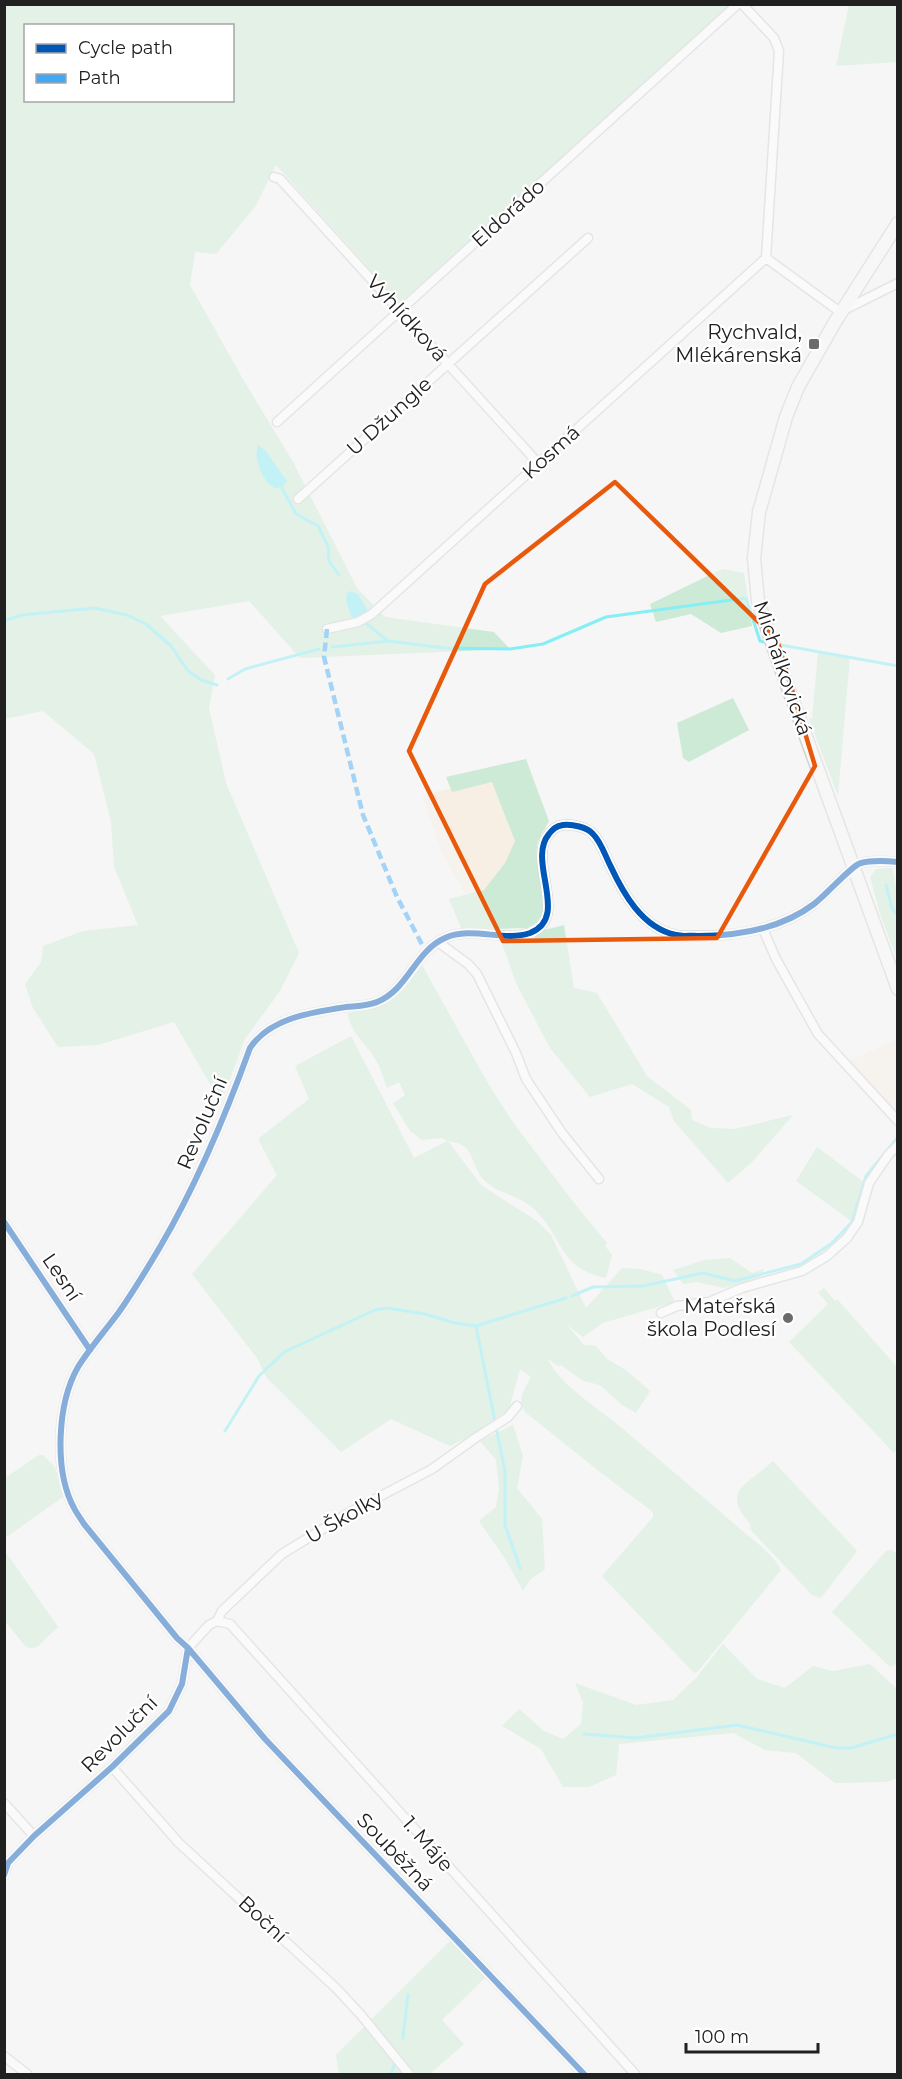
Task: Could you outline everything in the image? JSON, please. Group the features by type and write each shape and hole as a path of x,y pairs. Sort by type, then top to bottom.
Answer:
{"street":[{"path":"740,4 774,38 779,51 766,258 836,309 843,310 897,283"},
{"name":"Eldorádo","path":"278,422 740,4"},
{"name":"Vyhlídková","path":"273,177 280,179 538,463"},
{"name":"Michálkovická","path":"897,223 798,387 786,417 759,512 754,558 758,601 777,660 897,989"},
{"name":"U Džungle","path":"298,499 588,237"},
{"name":"Kosmá","path":"327,628 358,622 372,614 766,258"},
{"name":"Revoluční","path":"4,1875 8,1863 34,1836 112,1767 169,1711 182,1684 188,1648 177,1638 84,1524 74,1508 65,1482 61,1430 66,1400 78,1368 160,1248 214,1141 250,1048 257,1038 272,1026 302,1016 376,1003 394,993 426,952 438,942 457,934 529,933 537,929 546,919 549,901 542,864 545,838 554,828 566,824 591,831 600,843 620,886 634,907 651,924 676,935 712,936 763,929 780,923 813,905 854,866"},
{"path":"854,866 861,862 897,862"},
{"path":"763,929 776,959 818,1035 897,1121"},
{"path":"438,942 468,964 477,974 516,1053 526,1079 562,1133 599,1179"},
{"path":"661,1313 677,1306 709,1302 742,1288 802,1271 827,1256 847,1238 858,1222 869,1183 897,1145"},
{"name":"Lesní","path":"4,1222 90,1350"},
{"name":"U Školky","path":"188,1648 209,1625 217,1622 222,1611 282,1554 352,1510 432,1469 508,1417 517,1406"},
{"name":"1. Máje","path":"217,1622 230,1624 634,2074"},
{"name":"Souběžná","path":"188,1648 265,1739 584,2074"},
{"name":"Boční","path":"112,1767 179,1843 337,1989 409,2074"},
{"path":"4,1803 34,1836"},
{"path":"4,2056 27,2074"}],"highlighted area":[{"path":"615,482 777,640 815,766 717,938 503,941 409,751 485,584"}],"shaded area":[{"path":"499,777 538,827 471,905 442,853 422,795"},
{"path":"897,1039 897,1116 849,1061"}],"green space":[{"path":"4,5 731,5 400,303 276,165 255,207 216,254 195,252 190,285 293,462 357,588 385,617 494,632 510,649 300,658 249,601 160,616 215,675 209,708 226,783 299,953 280,991 245,1039 221,1103 174,1022 98,1045 58,1047 33,1008 25,984 41,962 43,946 83,931 138,925 114,867 111,822 94,754 43,711 5,719","holes":["266,451 284,477 271,487 257,460"]},
{"path":"849,5 897,5 897,62 836,66"},
{"path":"722,569 744,573 752,626 721,633 691,614 656,622 650,604"},
{"path":"818,653 850,656 838,796 809,719 812,718"},
{"path":"733,698 749,730 689,762 683,758 677,723"},
{"path":"526,759 549,821 539,839 537,853 543,890 542,912 537,921 527,928 462,930 449,899 484,890 505,863 515,841 492,782 452,792 446,777"},
{"path":"892,868 897,891 897,959 881,917 870,877 876,869"},
{"path":"564,925 574,988 597,993 647,1076 691,1110 692,1120 711,1128 734,1129 793,1115 753,1161 728,1183 674,1121 669,1107 632,1084 590,1097 550,1048 517,985 501,941 533,939 544,930"},
{"path":"422,965 486,1080 512,1121 607,1243 605,1246 612,1255 606,1278 579,1267 563,1251 552,1231 535,1210 523,1201 489,1184 478,1172 468,1150 464,1146 448,1141 481,1185 537,1221 551,1235 586,1308 622,1268 641,1269 662,1275 675,1302 603,1323 583,1337 567,1325 584,1345 596,1346 607,1359 626,1370 650,1391 636,1413 622,1405 600,1385 583,1381 561,1365 558,1366 548,1359 553,1368 579,1394 762,1548 781,1570 694,1673 602,1576 653,1517 653,1512 525,1412 522,1398 531,1377 520,1369 509,1409 472,1435 450,1446 391,1419 341,1452 266,1377 257,1358 192,1274 277,1175 258,1139 309,1099 295,1066 351,1036 414,1158 447,1141 442,1138 422,1140 410,1131 393,1103 405,1095 399,1082 387,1088 376,1060 351,1025 348,1013 371,1008 392,999 405,988"},
{"path":"817,1147 865,1183 854,1223 796,1181"},
{"path":"730,1258 752,1273 764,1269 759,1279 724,1288 697,1282 683,1284 673,1270 705,1260"},
{"path":"824,1288 835,1301 838,1300 897,1367 898,1448 894,1453 789,1342 828,1304 818,1292"},
{"path":"513,1425 523,1456 517,1488 542,1519 545,1569 530,1580 523,1591 506,1560 479,1521 496,1507 499,1488 496,1460 480,1441"},
{"path":"39,1455 43,1455 55,1467 63,1497 5,1538 5,1478"},
{"path":"773,1461 857,1551 821,1598 812,1595 750,1529 751,1525 738,1503 741,1488"},
{"path":"891,1550 897,1553 898,1663 890,1667 832,1612 886,1551"},
{"path":"5,1551 58,1627 37,1647 25,1646 5,1621"},
{"path":"723,1644 757,1679 785,1688 813,1666 833,1671 870,1664 897,1689 897,1778 886,1782 835,1783 796,1753 765,1750 733,1733 619,1744 616,1775 589,1787 563,1787 541,1749 502,1726 519,1709 544,1731 563,1739 581,1724 583,1703 575,1683 636,1705 673,1700 696,1678"},
{"path":"451,1940 486,1977 442,2020 464,2044 430,2074 416,2074 409,2067 407,2074 339,2074 336,2055"}],"water":[{"path":"258,445 266,451 287,481 282,486 273,487 264,478 257,460"},
{"path":"351,591 358,594 368,611 356,619 352,619 346,600 347,593"}],"waterway":[{"path":"282,488 296,514 318,526 328,546 329,561 339,575"},
{"path":"332,647 389,641 445,648 510,649 543,644 606,617 746,598 760,641 769,643"},
{"path":"4,621 22,615 95,608 127,615 146,624 171,646 188,671 201,680 217,685"},
{"path":"363,621 388,641"},
{"path":"775,644 898,666"},
{"path":"228,679 245,669 319,649"},
{"path":"886,885 892,908 898,916"},
{"path":"572,1296 593,1287 643,1286 703,1273 735,1281 801,1264 832,1243 852,1222 866,1176 898,1137"},
{"path":"225,1431 259,1376 284,1352 375,1310 387,1308 425,1314 455,1323 476,1326 566,1298"},
{"path":"476,1326 505,1472 505,1525 520,1568"},
{"path":"584,1734 636,1738 737,1725 836,1748 851,1748 898,1734"},
{"path":"403,2038 408,1995"},
{"path":"391,2074 396,2061"}],"marked path":[{"path":"327,629 324,657 363,815 397,897 426,952"}],"cycle path":[{"path":"584,2074 265,1739 177,1638 84,1524 74,1508 63,1476 61,1438 66,1399 78,1367 119,1312 155,1255 186,1199 210,1150 250,1048 258,1038 280,1023 306,1014 377,1002 396,989 426,952 445,938 466,933 520,935 530,933 542,925 547,915 548,902 542,859 543,845 549,834 558,826 571,825 590,832 598,841 621,887 635,908 653,925 681,936 729,935 774,925 788,920 814,904 857,865 870,861 898,862"},
{"path":"4,1222 90,1350"},
{"path":"4,1875 8,1863 34,1836 112,1767 169,1711 182,1684 188,1648"}],"place":[{"name":"Rychvald, Mlékárenská","path":"814,344"},
{"name":"Mateřská škola Podlesí","path":"788,1318"}]}
